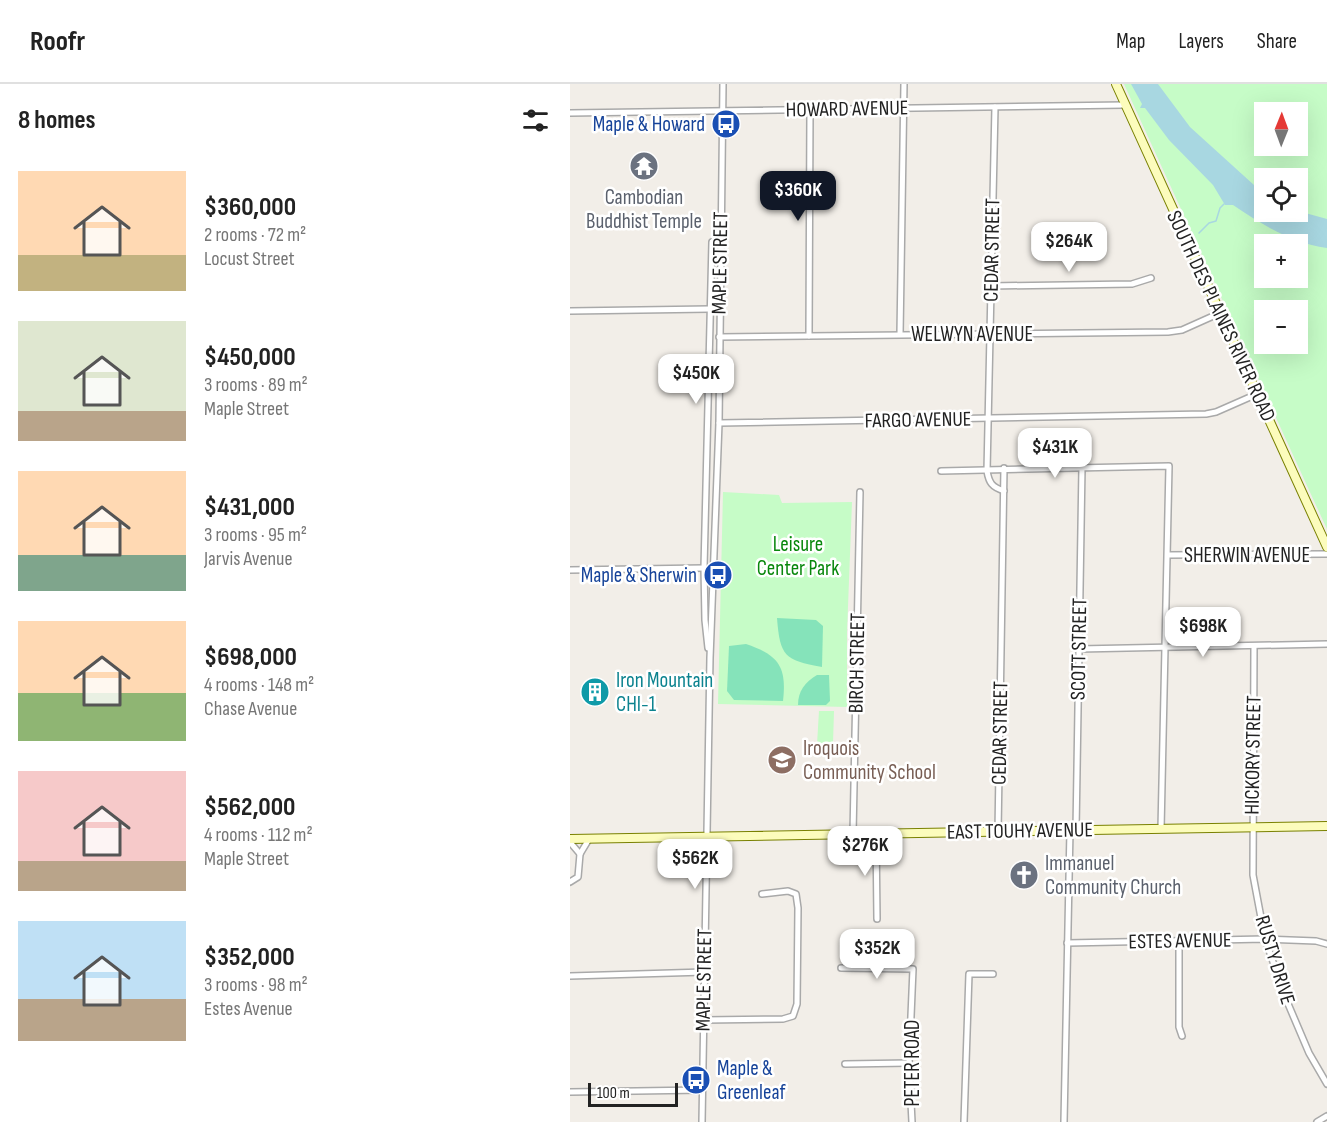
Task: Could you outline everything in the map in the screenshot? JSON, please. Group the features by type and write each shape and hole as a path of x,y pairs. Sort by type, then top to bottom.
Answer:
{"main road":[{"name":"SOUTH DES PLAINES RIVER ROAD","path":"1116,84 1327,547"},
{"name":"EAST TOUHY AVENUE","path":"570,841 707,836 1327,826"}],"street":[{"name":"MAPLE STREET","path":"702,1122 710,658 719,423 723,84"},
{"path":"900,334 904,84"},
{"name":"HOWARD AVENUE","path":"570,113 1124,105"},
{"name":"CEDAR STREET","path":"987,471 995,107"},
{"path":"809,336 810,110"},
{"name":"MAPLE STREET","path":"710,658 705,620 704,568 712,242"},
{"path":"991,286 1132,284 1151,278"},
{"path":"570,311 710,309"},
{"name":"WELWYN AVENUE","path":"719,336 1168,332 1182,330 1220,313"},
{"name":"FARGO AVENUE","path":"719,423 1206,414 1257,394"},
{"path":"941,471 1169,466 1161,829"},
{"name":"SCOTT STREET","path":"1064,1122 1082,467"},
{"name":"CEDAR STREET","path":"998,832 1004,468"},
{"path":"987,471 989,482 994,488 1004,491"},
{"name":"BIRCH STREET","path":"854,834 860,492"},
{"name":"SHERWIN AVENUE","path":"1168,555 1327,554"},
{"path":"570,570 704,568"},
{"path":"1078,649 1327,644"},
{"name":"HICKORY STREET","path":"1253,827 1254,646"},
{"name":"RUSTY DRIVE","path":"1253,827 1253,875 1265,939 1297,1028 1327,1083"},
{"path":"876,834 877,919"},
{"path":"570,882 578,877 580,855 589,839"},
{"path":"570,841 580,855"},
{"path":"704,1020 783,1019 793,1016 797,1005 798,908 796,894 788,891 762,894"},
{"name":"ESTES AVENUE","path":"1068,944 1265,939 1316,940 1327,944"},
{"path":"1179,941 1179,1027 1182,1036"},
{"name":"PETER ROAD","path":"841,968 913,969 909,1064 912,1122"},
{"path":"570,975 705,972"},
{"path":"964,1122 969,974 993,974"},
{"path":"845,1064 909,1064"},
{"path":"570,1092 702,1090"},
{"path":"1317,1122 1327,1116"}],"green space":[{"path":"1124,84 1327,84 1327,529"},
{"name":"Leisure Center Park","path":"723,492 779,495 782,503 852,502 847,633 847,707 718,704"},
{"path":"777,618 816,620 823,626 822,667 799,662 786,654 780,641"},
{"path":"746,644 766,653 778,664 783,679 783,701 734,700 727,691 729,646"},
{"path":"817,675 829,675 830,701 826,705 798,705 803,687"},
{"path":"819,711 834,711 833,744 817,744"}],"water":[{"path":"1131,84 1158,84 1190,127 1254,185 1254,218 1233,205 1225,205 1213,185 1169,140 1145,108 1140,108 1142,104"},
{"path":"1308,214 1327,219 1327,248 1308,244 1308,234 1283,234 1260,222 1308,222"}],"waterway":[{"path":"1199,233 1209,223 1216,221 1220,208 1224,204"}],"place":[{"name":"Maple & Howard","path":"726,124"},
{"name":"Cambodian Buddhist Temple","path":"644,166"},
{"name":"Maple & Sherwin","path":"718,575"},
{"name":"Iron Mountain CHI-1","path":"595,692"},
{"name":"Iroquois Community School","path":"782,760"},
{"name":"Immanuel Community Church","path":"1024,875"},
{"name":"Maple & Greenleaf","path":"696,1080"}]}
